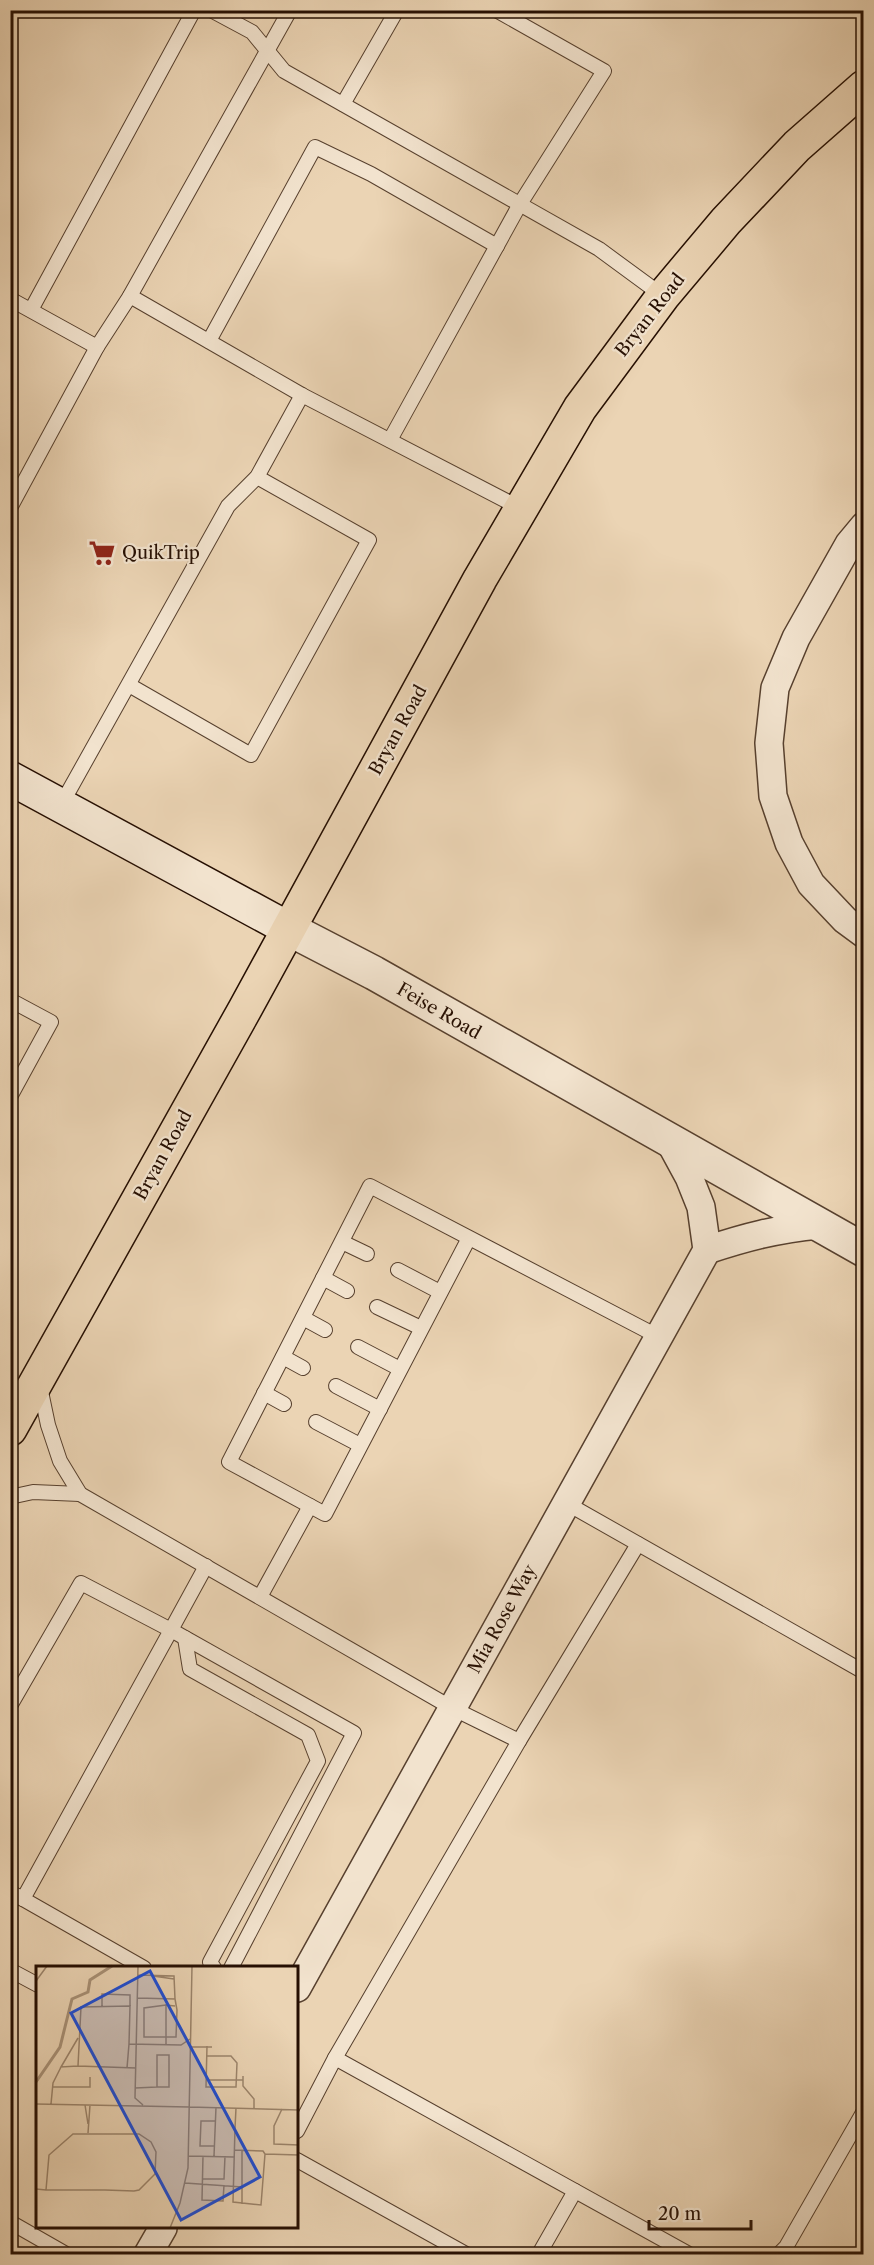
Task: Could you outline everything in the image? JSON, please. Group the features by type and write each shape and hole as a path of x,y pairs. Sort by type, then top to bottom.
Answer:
{"main road":[{"name":"Bryan Road","path":"10,1429 289,930 520,508 580,408 663,296 741,204 797,146 864,87"}],"street":[{"path":"864,526 849,544 796,638 775,688 769,743 773,796 789,843 811,884 845,920 864,934"},
{"name":"Feise Road","path":"10,778 204,885 374,973 864,1250"},
{"path":"670,1142 689,1177 701,1208 706,1250 751,1235 779,1229 819,1225"},
{"name":"Mia Rose Way","path":"298,1986 706,1250"},
{"path":"148,2254 163,2229"}],"lane":[{"path":"31,310 194,10"},
{"path":"211,10 252,32 284,71 599,249 663,296"},
{"path":"10,508 97,347 130,296 290,10"},
{"path":"343,105 397,10"},
{"path":"390,441 520,204 604,71 496,10"},
{"path":"209,341 315,147 371,174 497,246"},
{"path":"130,296 302,395 520,508"},
{"path":"10,299 97,347"},
{"path":"61,805 228,506 257,477 302,395"},
{"path":"129,685 251,755 369,540 257,477"},
{"path":"10,1000 51,1022 15,1076 10,1097"},
{"path":"469,1238 325,1514 229,1462 370,1186 659,1337"},
{"path":"342,1242 367,1254"},
{"path":"398,1270 440,1292"},
{"path":"323,1278 347,1291"},
{"path":"377,1307 421,1328"},
{"path":"303,1318 325,1330"},
{"path":"358,1347 400,1370"},
{"path":"283,1357 303,1368"},
{"path":"39,1379 48,1425 60,1461 80,1494"},
{"path":"336,1386 380,1409"},
{"path":"264,1394 284,1404"},
{"path":"316,1422 360,1446"},
{"path":"10,1497 33,1492 80,1494 452,1708 519,1741"},
{"path":"566,1503 864,1672"},
{"path":"260,1597 310,1506"},
{"path":"298,2129 335,2058 519,1741 638,1544"},
{"path":"140,1966 17,1896 206,1566"},
{"path":"10,1706 81,1583 171,1630 354,1733 232,1966"},
{"path":"185,1638 190,1669 308,1735 318,1761 210,1962 213,1966"},
{"path":"10,1970 36,1984"},
{"path":"335,2058 689,2254"},
{"path":"779,2254 786,2247 864,2111"},
{"path":"298,2161 466,2254"},
{"path":"539,2254 575,2191"},
{"path":"10,2222 66,2254"}],"place":[{"name":"QuikTrip","path":"102,553"}]}
